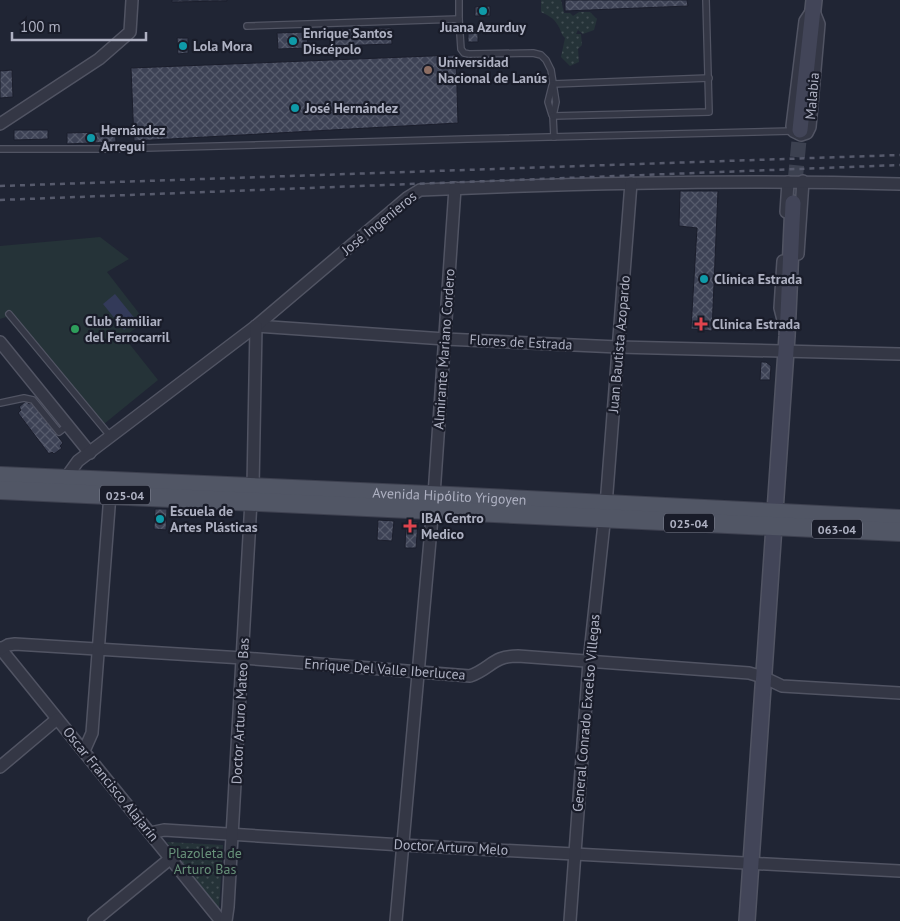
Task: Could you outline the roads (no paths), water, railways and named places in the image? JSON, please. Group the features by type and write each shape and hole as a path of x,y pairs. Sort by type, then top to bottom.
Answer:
{"main road":[{"name":"Malabia","path":"797,131 814,4"},
{"path":"747,921 787,336 793,203"},
{"name":"Avenida Hipólito Yrigoyen","path":"0,476 65,479 252,494 774,520 900,532"},
{"name":"Avenida Hipólito Yrigoyen","path":"0,490 110,494 252,494"},
{"name":"Avenida Hipólito Yrigoyen","path":"774,520 900,519"}],"street":[{"path":"0,124 99,59 130,32 132,0"},
{"path":"787,336 794,310 803,181"},
{"name":"José Ingenieros","path":"65,479 72,468 90,453 256,326 414,192 455,188 631,183 803,181 900,184"},
{"path":"787,336 780,308 788,182"},
{"name":"Juan Bautista Azopardo","path":"605,512 631,183"},
{"name":"Almirante Mariano Cordero","path":"396,921 434,503 455,188"},
{"name":"Flores de Estrada","path":"256,326 445,339 618,347 900,354"},
{"name":"Doctor Arturo Mateo Bas","path":"226,921 252,494 256,326"},
{"path":"0,342 90,453"},
{"path":"84,751 92,733 110,494"},
{"name":"General Conrado Excelso Villegas","path":"570,921 589,662 605,512"},
{"name":"Enrique Del Valle Iberlucea","path":"0,649 15,644 243,658 470,676 498,658 506,656 749,673 764,677 782,686 900,693"},
{"name":"Oscar Francisco Alajarín","path":"0,649 221,921"},
{"path":"0,767 57,719"},
{"name":"Doctor Arturo Melo","path":"150,833 164,830 402,845 900,871"},
{"path":"94,921 171,858"}],"lane":[{"path":"458,0 461,49 464,53 534,53 541,55 546,60 551,70 553,84 548,102 553,116 554,137"},
{"path":"553,116 709,112 706,0"},
{"path":"247,26 459,19"},
{"path":"553,84 709,78"},
{"path":"0,149 109,149 797,131"},
{"path":"9,314 111,437"},
{"path":"0,403 28,398 33,400 59,432 68,425"}],"water":[{"path":"115,294 136,320 124,330 103,304"}],"tunnel":[{"path":"793,203 800,130"}],"railway":[{"path":"0,186 900,155"},
{"path":"0,200 900,165"}],"place":[{"name":"Juana Azurduy","path":"483,11"},
{"name":"Enrique Santos Discépolo","path":"293,41"},
{"name":"Lola Mora","path":"183,46"},
{"name":"Universidad Nacional de Lanús","path":"428,70"},
{"name":"José Hernández","path":"295,108"},
{"name":"Hernández Arregui","path":"91,138"},
{"name":"Clínica Estrada","path":"704,279"},
{"name":"Clinica Estrada","path":"701,324"},
{"name":"Club familiar del Ferrocarril","path":"75,329"},
{"name":"Escuela de Artes Plásticas","path":"160,519"},
{"name":"IBA Centro Medico","path":"410,526"}],"park label":[{"name":"Plazoleta de Arturo Bas","path":"205,862"}]}
